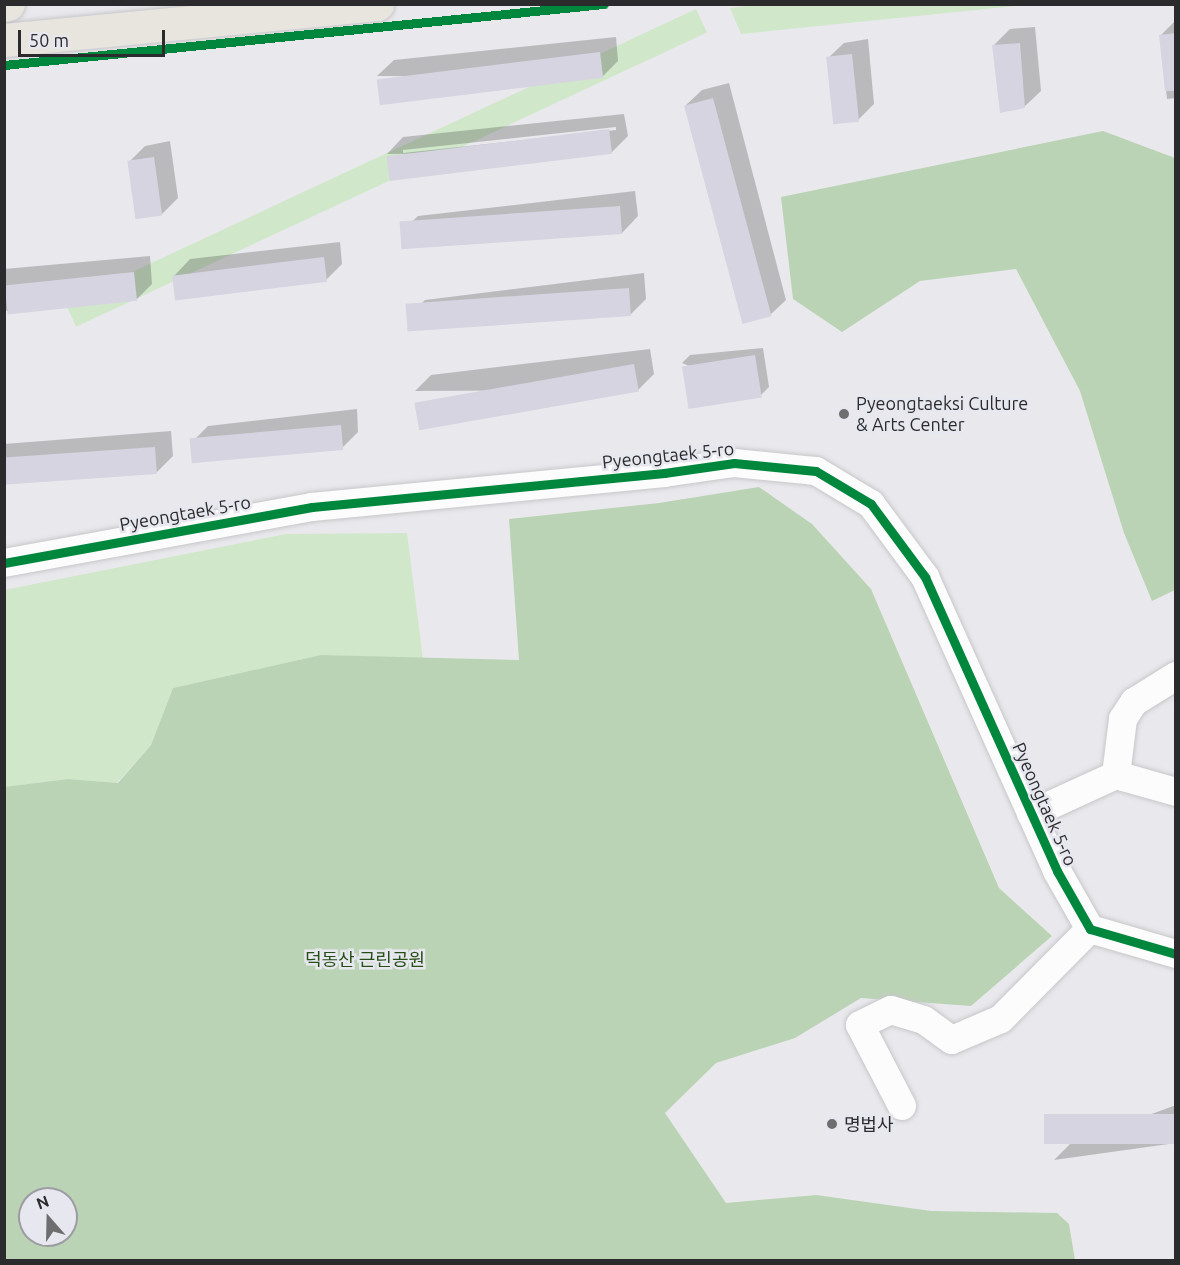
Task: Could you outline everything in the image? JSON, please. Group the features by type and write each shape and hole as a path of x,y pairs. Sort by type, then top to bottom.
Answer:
{"main road":[{"path":"4,40 377,4"}],"street":[{"name":"Pyeongtaek 5-ro","path":"4,563 312,507 664,473 734,463 816,471 871,504 925,577 1057,871 1090,929"},
{"path":"1116,776 1123,719 1134,702 1176,676"},
{"path":"1031,814 1116,776 1176,792"},
{"path":"902,1106 860,1025 891,1010 924,1020 952,1040 1001,1019 1090,929 1176,954"}],"green space":[{"path":"761,4 1026,5 741,34 730,8"},
{"path":"696,9 707,33 76,327 65,303"},
{"path":"1103,131 1175,158 1175,590 1152,601 1124,533 1080,391 1016,269 920,281 842,332 793,299 781,197"},
{"name":"덕동산 근린공원","path":"759,487 812,524 871,589 999,888 1052,936 971,1006 861,998 795,1038 716,1063 665,1113 726,1203 816,1195 931,1211 1057,1213 1069,1224 1075,1260 5,1260 4,787 68,779 118,783 151,745 173,688 321,655 519,660 509,519 659,503"},
{"path":"407,533 423,659 321,655 173,688 151,745 117,783 68,779 5,787 4,590 286,534"}],"building":[{"path":"1176,33 1176,91 1165,91 1159,35"},
{"path":"1020,43 1025,108 1000,113 992,45"},
{"path":"600,52 603,78 380,105 377,79"},
{"path":"852,54 859,122 833,124 826,57"},
{"path":"713,98 771,316 743,324 684,106"},
{"path":"609,129 612,154 390,181 387,156"},
{"path":"154,157 162,215 135,219 127,161"},
{"path":"620,206 622,234 401,249 400,221"},
{"path":"324,257 327,282 175,300 172,276"},
{"path":"134,272 137,301 8,314 5,286"},
{"path":"629,288 631,316 407,332 406,304"},
{"path":"755,355 762,397 689,409 682,367"},
{"path":"634,364 639,392 419,430 414,403"},
{"path":"341,425 343,450 192,463 190,438"},
{"path":"155,447 157,474 6,484 4,458"},
{"path":"1044,1114 1176,1114 1176,1144 1044,1144"}],"cycle path":[{"path":"4,65 604,4"},
{"path":"4,563 312,507 664,473 734,463 816,471 871,504 925,577 1057,871 1090,929 1176,954"}],"place":[{"name":"Pyeongtaeksi Culture & Arts Center","path":"844,414"},
{"name":"명법사","path":"832,1124"}]}
